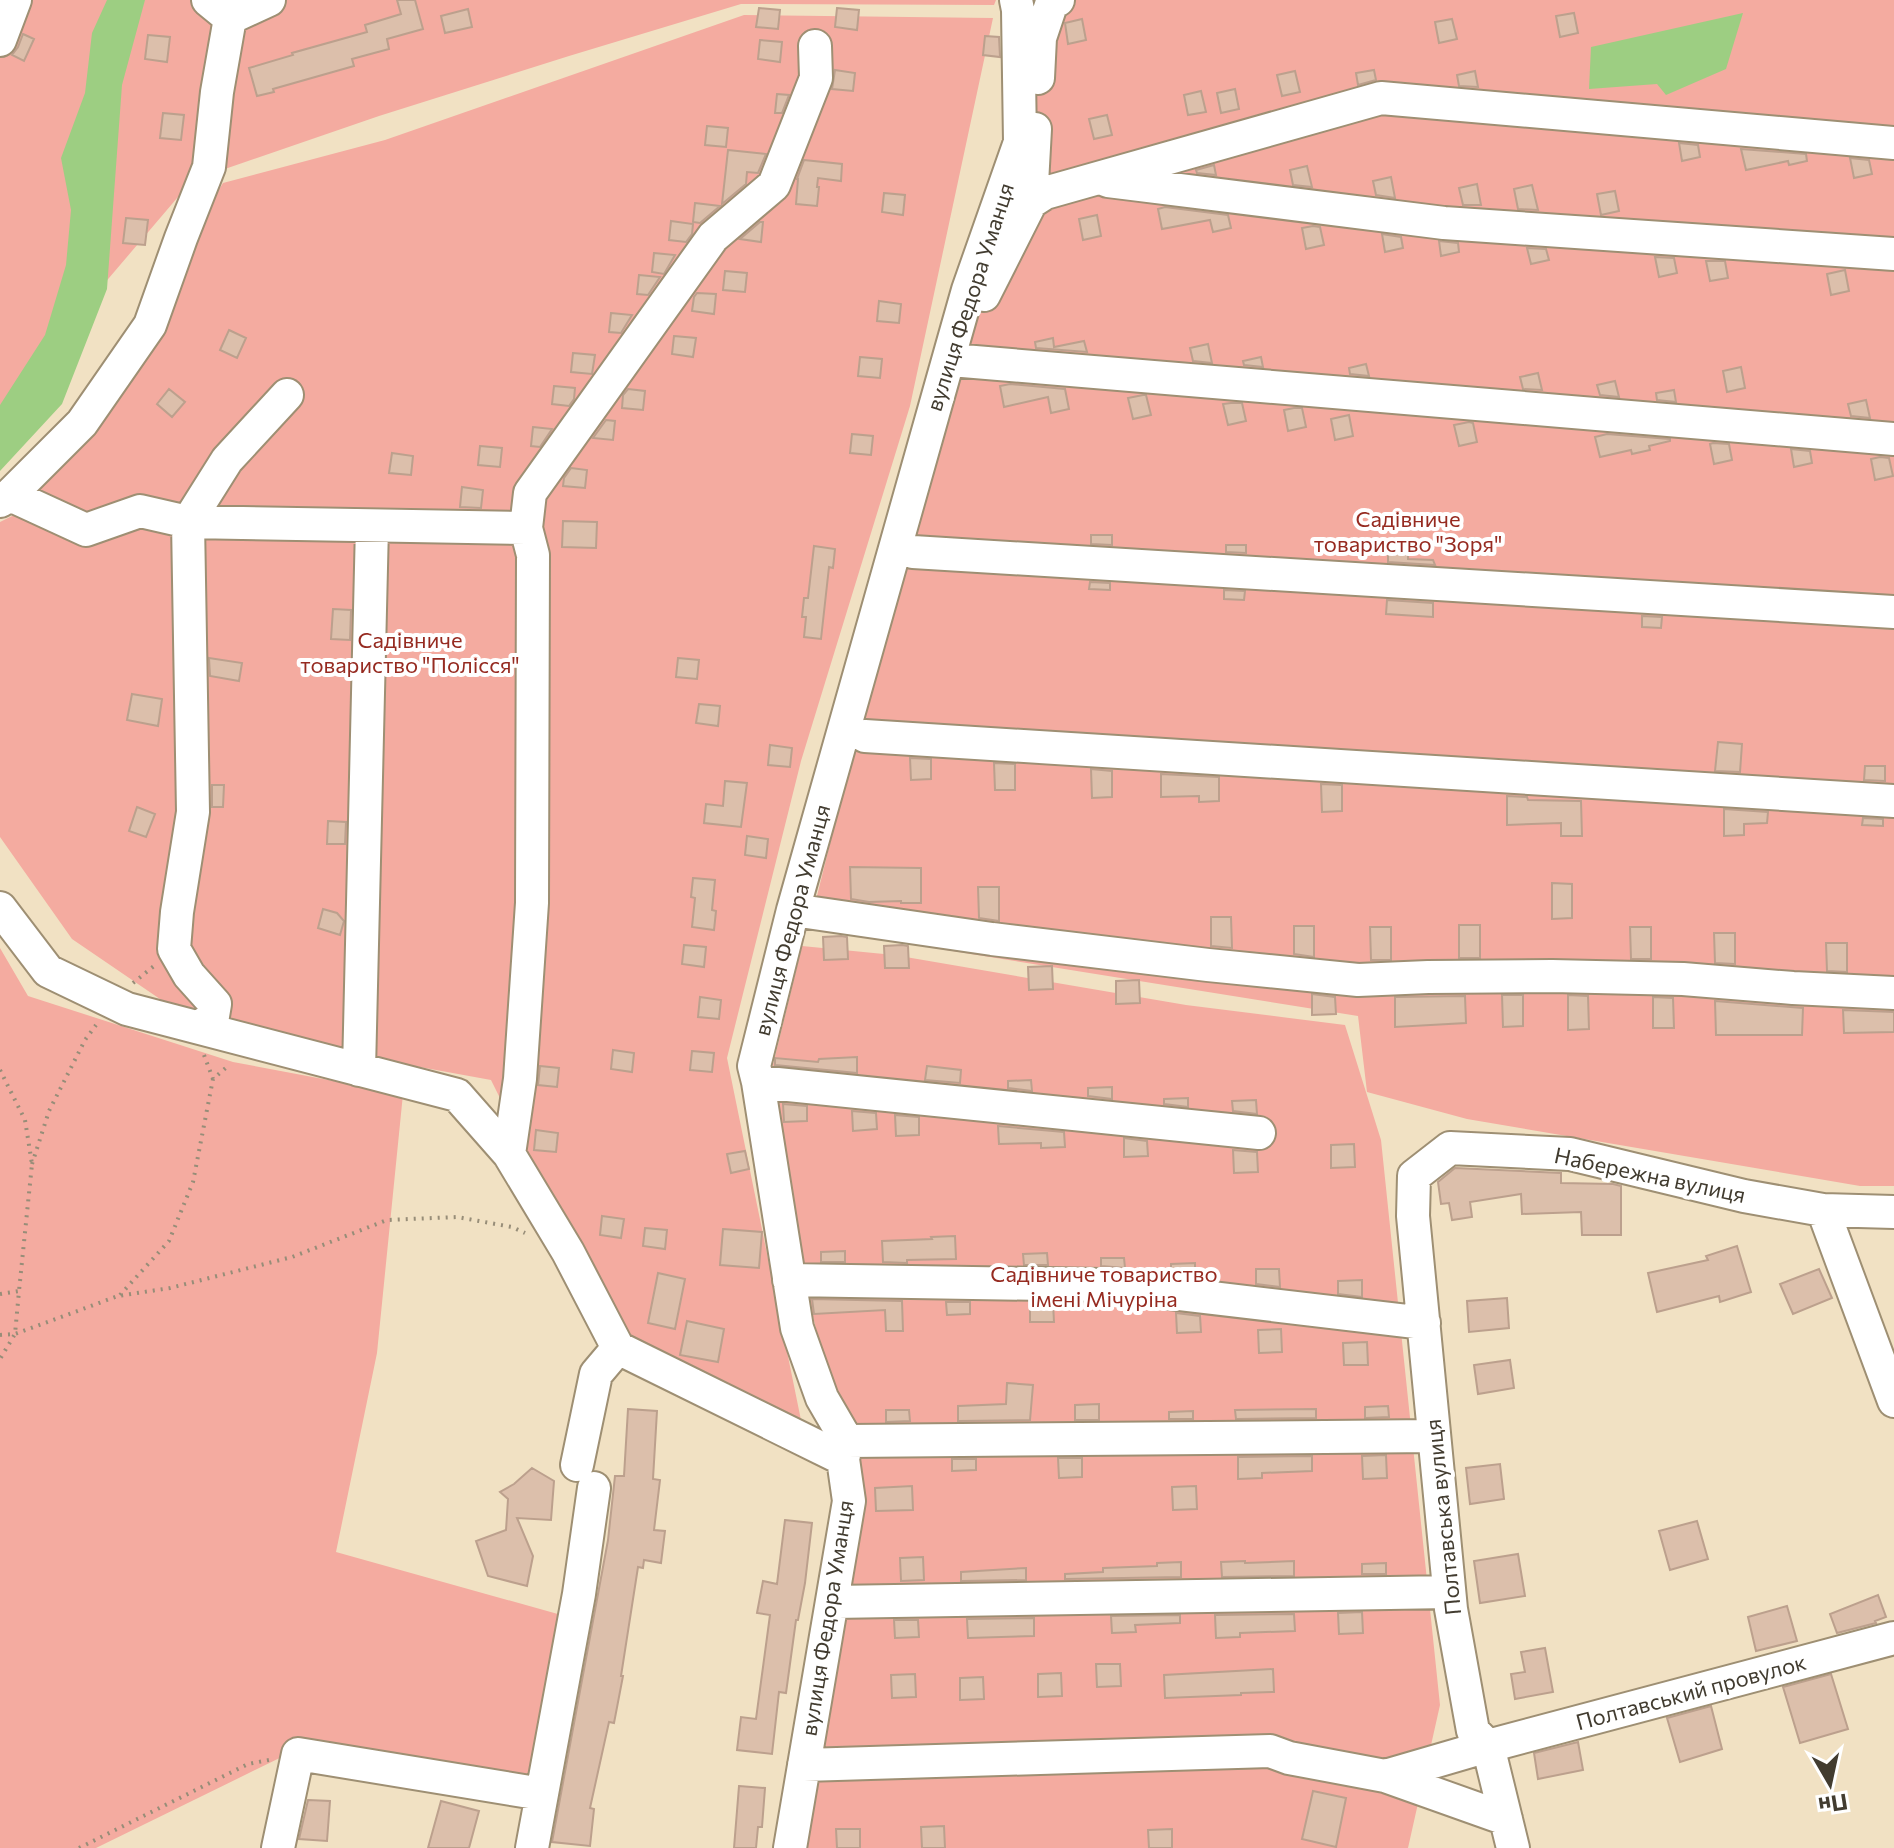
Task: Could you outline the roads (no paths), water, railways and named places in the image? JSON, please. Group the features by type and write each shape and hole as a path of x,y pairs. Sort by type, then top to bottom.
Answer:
{"street":[{"path":"0,40 15,0"},
{"path":"269,0 219,9 217,92 209,167 150,325 82,423 5,498 86,530 140,511 188,522 526,528"},
{"name":"вулиця Федора Уманця","path":"790,1848 849,1501 845,1450 797,1328 754,1066 803,912 959,320 1020,142 1016,0"},
{"path":"1058,0 1052,2 1040,38 1031,202 951,360 913,552 865,736 803,912 1007,941 1358,980 1536,976 1683,979 1894,993"},
{"path":"509,1154 520,1079 532,903 533,555 526,528 530,493 713,237 774,185 816,78 815,46"},
{"path":"1031,202 1045,193 1381,98 1894,143"},
{"path":"1093,180 1444,223 1894,254"},
{"path":"951,360 1894,439"},
{"path":"201,1027 213,1016 215,1004 189,975 174,949 193,812 188,522 227,460 287,395"},
{"path":"359,1070 372,526"},
{"path":"913,552 1894,612"},
{"path":"865,736 1894,801"},
{"path":"0,908 48,971 127,1009 457,1095 509,1154 568,1252 618,1348 845,1450 1434,1436"},
{"path":"758,1082 1259,1133"},
{"name":"Набережна вулиця","path":"1414,1176 1450,1148 1570,1154 1744,1196 1823,1210 1894,1212"},
{"name":"Полтавська вулиця","path":"1414,1176 1413,1216 1449,1592 1473,1731 1488,1746 1509,1834"},
{"path":"1823,1210 1894,1401"},
{"path":"789,1280 1103,1285 1424,1323"},
{"path":"532,1848 579,1594 596,1374 618,1348"},
{"path":"833,1602 1449,1592"},
{"name":"Полтавський провулок","path":"1385,1776 1894,1638"},
{"path":"804,1765 1270,1751 1289,1758 1385,1776 1509,1834"},
{"path":"278,1848 298,1754 542,1794"}],"park label":[{"name":"Садівниче товариство \"Зоря\"","path":"1408,532"},
{"name":"Садівниче товариство \"Полісся\"","path":"410,652"},
{"name":"Садівниче товариство імені Мічуріна","path":"1104,1286"}]}
